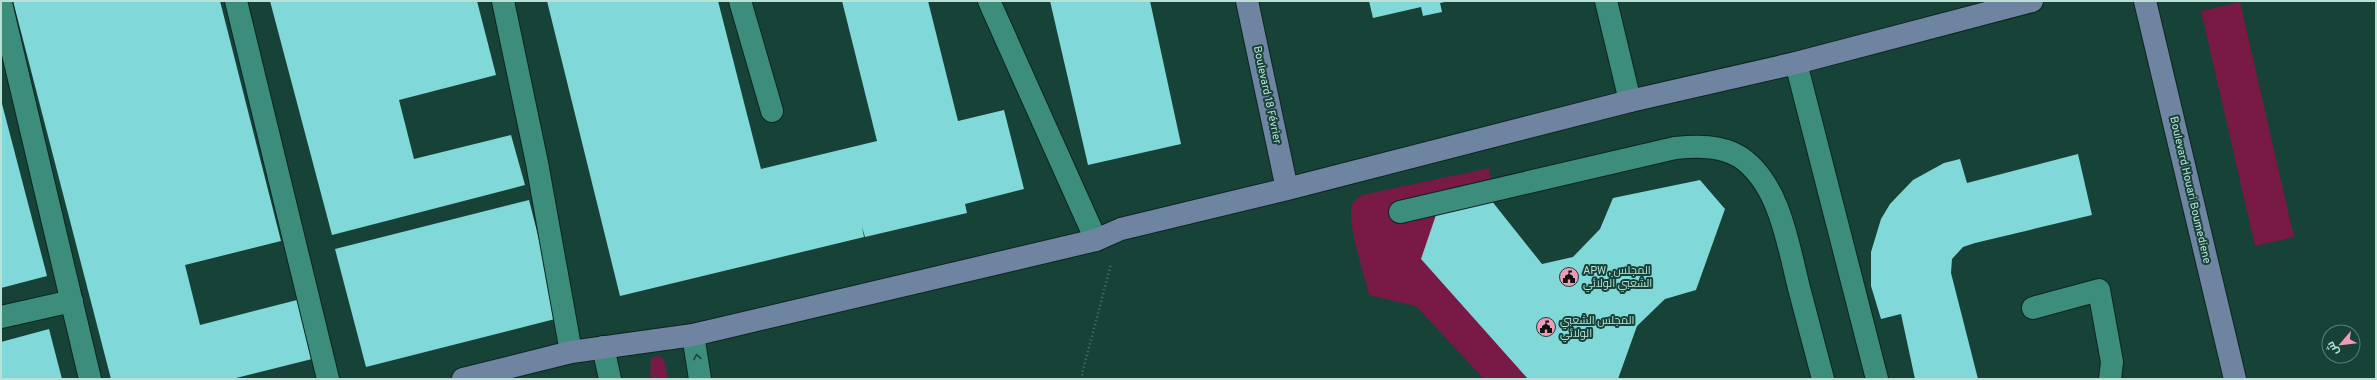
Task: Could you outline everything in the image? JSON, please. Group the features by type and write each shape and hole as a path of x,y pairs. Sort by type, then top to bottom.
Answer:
{"main road":[{"name":"Boulevard 18 Février","path":"1247,1 1287,189"},
{"path":"463,379 571,352 693,335 1096,240 1121,229 1287,189 1630,101 1796,63 2032,1"},
{"name":"Boulevard Houari Boumediene","path":"2145,1 2236,379"}],"street":[{"path":"236,1 328,379"},
{"path":"503,1 537,163 571,352"},
{"path":"740,1 772,111"},
{"path":"989,1 1096,240"},
{"path":"1606,1 1630,101"},
{"path":"1,3 90,379"},
{"path":"1796,63 1877,379"},
{"path":"1400,212 1675,148 1701,147 1728,152 1740,157 1752,167 1771,196 1783,226 1823,379"},
{"path":"2033,308 2099,290 2112,362 2110,379"},
{"path":"1,316 72,301"},
{"path":"693,335 700,379"},
{"path":"603,347 610,379"}],"path":[{"path":"1084,379 1082,374 1121,229"}],"shaded area":[{"path":"2240,2 2294,237 2255,246 2201,11"},
{"path":"1490,168 1491,200 1528,379 1484,379 1416,306 1369,295 1352,228 1351,207 1352,204 1362,195"},
{"path":"659,356 664,360 668,379 650,379 651,358"}],"building":[{"path":"13,1 220,1 281,241 185,265 200,325 297,300 312,359 232,379 111,379"},
{"path":"270,1 477,1 496,75 399,100 414,159 511,135 525,185 332,235"},
{"path":"547,1 718,1 761,169 877,141 842,1 928,1 958,121 1004,110 1024,189 965,204 967,213 865,237 862,227 864,237 620,296"},
{"path":"1050,1 1150,1 1181,144 1088,165"},
{"path":"1369,1 1445,2 1440,3 1442,12 1423,16 1421,7 1373,18"},
{"path":"1,100 47,276 1,288"},
{"path":"2078,154 2092,215 1975,243 1963,247 1952,259 1951,273 1978,379 1915,379 1901,314 1881,319 1871,286 1871,252 1881,219 1890,204 1913,180 1944,163 1960,159 1967,183"},
{"name":"APW , المجلس الشعبي الولائي","path":"1700,180 1725,209 1696,290 1665,299 1637,326 1618,379 1528,379 1421,259 1438,209 1491,200 1542,264 1573,257 1600,229 1613,198"},
{"path":"529,200 559,318 366,367 335,249"},
{"path":"49,329 62,379 1,379 1,342"}],"place":[{"name":"APW , المجلس الشعبي الولائي","path":"1569,277"},
{"name":"المجلس الشعبي الولائي","path":"1546,327"}]}
